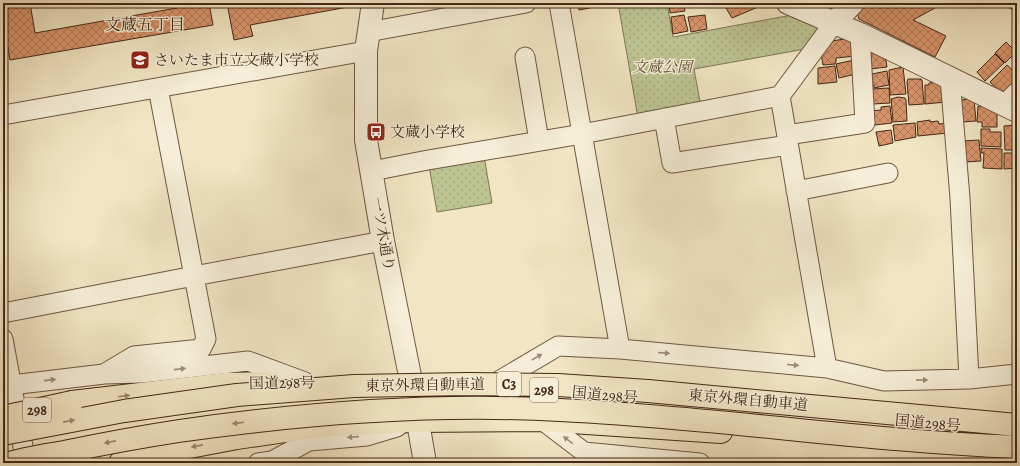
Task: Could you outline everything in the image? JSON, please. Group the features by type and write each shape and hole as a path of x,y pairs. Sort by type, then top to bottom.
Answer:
{"highway":[{"name":"国道298号","path":"3,417 72,402 226,384 411,381 492,385 976,427 1017,429"},
{"name":"東京外環自動車道","path":"3,434 124,411 237,395 354,386 467,384 558,385 648,391 1017,424"},
{"name":"東京外環自動車道","path":"9,463 129,439 240,423 355,412 469,408 559,409 646,415 894,439 1017,447"},
{"name":"国道298号","path":"120,463 158,453 237,438 319,426 418,420 542,420 1017,454"},
{"path":"976,427 1017,421"},
{"path":"980,452 1017,458"}],"street":[{"name":"一ツ木通り","path":"372,3 367,42 366,140 383,242 411,381 425,463"},
{"path":"3,115 158,88 367,42 526,3"},
{"path":"559,3 620,349"},
{"path":"788,3 860,34 950,78 1013,103"},
{"path":"372,171 582,134 780,96 834,23 853,3"},
{"path":"664,118 672,163 865,123 860,34"},
{"path":"525,57 539,141"},
{"path":"950,78 960,198 969,379"},
{"path":"104,374 134,356 201,349 206,339 158,88"},
{"path":"780,96 827,368"},
{"path":"796,191 888,173"},
{"path":"3,313 194,276 383,242"},
{"path":"3,339 7,385 26,463"},
{"path":"492,385 558,346 620,349 827,368 884,381 969,379 1017,374"},
{"path":"7,385 104,374 142,373 248,361 305,382"},
{"path":"258,463 272,461 309,441 367,436 418,420"},
{"path":"542,420 584,452 645,460 700,463"}],"green space":[{"name":"文蔵公園","path":"618,3 667,3 673,37 792,15 818,25 818,32 805,49 694,69 701,107 638,118"},
{"path":"483,150 492,203 437,212 428,160"}],"building":[{"path":"3,3 30,3 35,33 205,3 209,3 213,25 10,60 3,20"},
{"path":"227,3 347,3 348,7 250,25 253,36 234,40"},
{"path":"578,3 616,3 579,10"},
{"path":"669,3 689,4 684,5 685,11 670,13"},
{"path":"737,3 756,3 758,7 732,18 726,8"},
{"path":"867,3 944,3 913,20 946,36 935,57 859,19 857,12"},
{"path":"1005,3 1017,3 1017,15"},
{"path":"684,15 688,31 673,34 671,17"},
{"path":"705,15 707,29 691,32 688,17"},
{"path":"852,38 856,56 836,58 835,64 823,65 821,53 831,41"},
{"path":"1006,42 1016,52 1005,63 995,53"},
{"path":"878,52 878,56 885,55 887,67 870,69 867,54"},
{"path":"995,54 1004,63 985,81 977,72"},
{"path":"854,60 856,74 839,78 836,64"},
{"path":"1007,65 1017,74 1017,79 1002,93 990,82"},
{"path":"835,66 837,82 818,84 818,68"},
{"path":"903,67 906,94 890,95 889,70"},
{"path":"887,71 889,85 874,88 872,74"},
{"path":"908,79 922,80 924,104 909,105"},
{"path":"937,82 938,84 944,84 946,102 925,104 925,85"},
{"path":"889,88 890,103 873,104 872,89"},
{"path":"898,97 905,98 906,100 907,121 893,122 891,99"},
{"path":"974,99 976,121 962,122 959,100"},
{"path":"890,106 892,123 875,125 872,122 870,111 881,110 881,107"},
{"path":"978,106 989,106 989,110 997,110 997,127 982,127 982,122 977,122"},
{"path":"930,120 930,122 938,121 939,124 947,123 948,133 918,136 917,122"},
{"path":"915,123 916,137 895,141 893,125"},
{"path":"1017,125 1017,150 1005,150 1004,126"},
{"path":"981,129 990,129 990,132 1001,132 1001,147 981,146"},
{"path":"891,130 893,143 879,146 876,132"},
{"path":"979,140 981,161 965,162 962,141"},
{"path":"981,148 1002,149 1002,169 983,168 984,153 981,153"},
{"path":"1004,153 1016,153 1017,168 1004,169"}],"place":[{"name":"さいたま市立文蔵小学校","path":"140,60"},
{"name":"文蔵小学校","path":"376,132"}],"district":[{"name":"文蔵五丁目","path":"145,24"}]}
